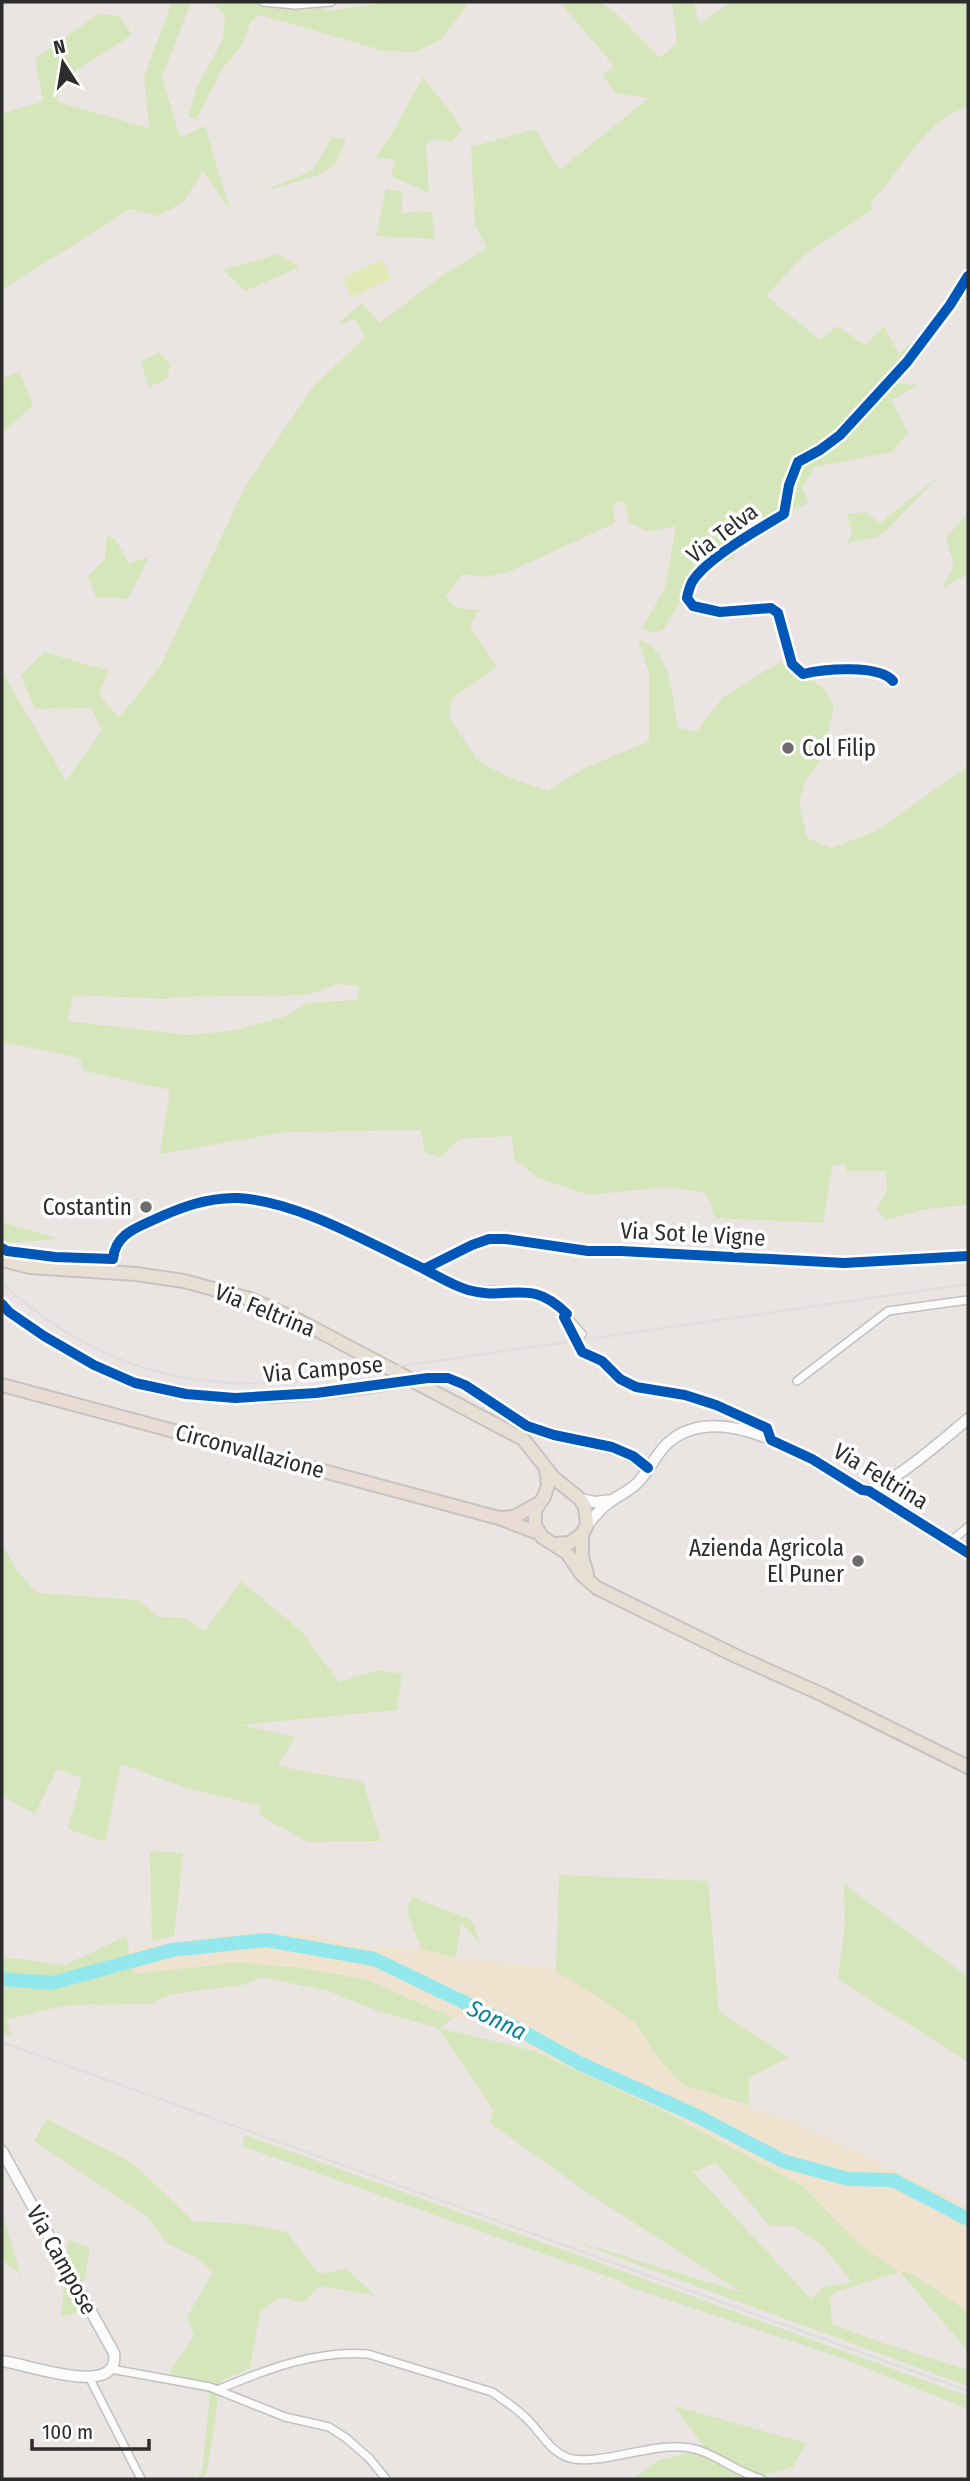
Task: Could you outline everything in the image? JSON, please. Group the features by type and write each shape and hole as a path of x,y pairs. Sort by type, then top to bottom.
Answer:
{"highway":[{"name":"Circonvallazione","path":"2,1385 499,1518 538,1532"},
{"path":"499,1518 514,1517 541,1500"}],"main road":[{"name":"Via Feltrina","path":"2,1260 38,1268 113,1272 184,1281 232,1293 268,1306 515,1434 534,1450 546,1468 576,1497"},
{"path":"546,1468 548,1485 534,1517 538,1532 567,1553 582,1575 592,1584 621,1601 821,1694 968,1767"},
{"path":"541,1500 558,1491 576,1497 587,1516 582,1557 592,1584"},
{"name":"Via Feltrina","path":"555,1544 570,1543 584,1529"}],"street":[{"path":"263,2 295,5 331,2"},
{"name":"Via Telva","path":"893,681 889,676 866,670 823,669 803,674 792,664 778,613 771,608 720,612 693,606 687,598 692,582 706,567 752,533 784,514 789,485 798,462 839,435 907,362 968,276"},
{"path":"113,1272 116,1245 133,1229 179,1208 207,1200 237,1198 267,1202 303,1213 469,1290 525,1291 540,1294 553,1301 582,1335"},
{"name":"Via Sot le Vigne","path":"424,1269 489,1239 588,1251 844,1263 968,1256"},
{"path":"797,1381 888,1311 968,1300"},
{"name":"Via Campose","path":"2,1304 9,1312 44,1336 93,1365 135,1383 186,1394 249,1397 316,1393 442,1377 454,1380 527,1426 554,1435 612,1447 633,1456 648,1468"},
{"path":"602,1361 620,1379 636,1387 685,1395 761,1425 769,1431 771,1440"},
{"path":"869,1491 897,1476 968,1419"},
{"name":"Via Feltrina","path":"584,1529 612,1499 635,1486 673,1439 701,1427 726,1427 791,1448 862,1490 869,1491 968,1553"},
{"path":"576,1497 595,1502 612,1499"},
{"path":"950,1542 968,1527"},
{"name":"Via Campose","path":"2,2151 114,2353 115,2362 111,2370"},
{"path":"217,2390 295,2361 347,2353 368,2354 492,2392 509,2402 528,2419 552,2448 570,2458 597,2458 667,2446 686,2447 761,2479"},
{"path":"2,2361 69,2377 103,2375 111,2370 217,2390 285,2417 329,2427 369,2458 386,2479"},
{"path":"89,2377 141,2479"}],"green space":[{"path":"172,2 191,2 162,77 180,137 205,126 230,210 203,171 184,201 159,216 130,209 2,290 2,114 43,101 35,59 98,14 120,16 132,35 61,80 57,102 149,128 144,77"},
{"path":"212,2 313,2 328,11 389,2 470,2 440,40 415,52 384,51 261,15 251,21 241,46 223,68 196,120 188,117 197,87 223,39 225,15"},
{"path":"560,2 600,2 618,15 660,58 677,43 672,2 694,2 699,24 732,2 968,2 968,107 938,123 925,135 870,203 872,210 805,254 766,296 820,340 837,326 865,345 884,327 899,354 926,329 881,383 919,385 891,400 908,433 892,452 814,467 802,488 809,503 746,530 733,559 714,566 701,567 663,630 651,633 642,628 665,588 676,526 647,532 629,522 624,501 613,504 615,523 509,572 485,577 463,574 445,597 457,608 478,610 470,627 497,667 452,698 449,717 479,762 513,779 548,791 581,770 649,741 649,673 638,639 658,653 664,664 672,689 678,728 696,732 723,697 780,662 824,688 834,706 823,756 805,782 799,803 807,838 831,848 876,831 968,766 968,1205 927,1209 885,1220 877,1209 887,1189 886,1171 847,1171 844,1164 832,1166 823,1223 715,1218 710,1201 703,1192 665,1187 589,1195 538,1178 514,1159 512,1136 459,1139 440,1157 425,1153 421,1130 286,1132 160,1154 170,1090 84,1071 80,1058 2,1042 2,671 66,781 102,730 91,708 35,709 21,676 44,652 109,671 99,694 119,718 161,665 245,487 312,388 365,337 355,319 337,325 361,303 380,323 443,275 487,248 475,225 471,147 535,129 559,170 649,98 615,93 603,75 614,66","holes":["338,984 359,986 357,1000 307,1003 287,1016 232,1031 189,1035 68,1021 73,995 166,999 307,995"]},
{"path":"423,77 462,130 451,142 436,139 426,144 429,193 391,176 395,159 375,158"},
{"path":"332,137 346,140 335,165 317,176 262,192 313,170"},
{"path":"386,189 403,192 401,213 432,212 435,239 376,236"},
{"path":"278,254 300,267 245,291 223,270"},
{"path":"382,259 391,279 351,297 343,278"},
{"path":"159,352 170,364 167,379 149,387 141,361"},
{"path":"20,372 33,405 2,433 2,378"},
{"path":"938,477 877,537 846,544 852,534 847,514 865,512 880,523"},
{"path":"968,513 968,574 942,588 954,566 946,538"},
{"path":"107,536 115,539 129,563 149,557 128,599 96,597 88,576 105,559"},
{"path":"2,1222 60,1239 6,1243 2,1240"},
{"path":"2,1542 15,1568 37,1593 138,1600 158,1617 184,1618 205,1631 241,1581 302,1632 339,1682 379,1670 402,1674 397,1710 241,1725 295,1737 278,1766 363,1782 381,1841 308,1842 259,1815 261,1806 186,1788 121,1764 105,1842 68,1829 82,1778 57,1769 35,1814 3,1797"},
{"path":"150,1851 183,1853 174,1936 152,1941"},
{"path":"559,1875 708,1881 719,2012 789,2057 749,2078 749,2105 683,2085 657,2057 636,2024 556,1972"},
{"path":"844,1884 968,1977 968,2062 838,1979 845,1924"},
{"path":"412,1897 472,1920 480,1943 461,1923 456,1958 421,1949 407,1912"},
{"path":"126,1936 134,1974 238,1962 302,1968 368,1980 454,2018 439,2028 534,2051 660,2109 803,2186 861,2246 912,2273 968,2312 968,2351 900,2272 838,2291 830,2298 832,2324 968,2370 968,2386 565,2238 743,2293 588,2193 490,2123 493,2111 438,2028 375,2010 328,1991 262,1977 243,1985 172,1994 149,2004 69,2005 7,2019 11,2036 2,2033 2,1957 65,1965","holes":["716,2163 770,2226 793,2226 820,2243 852,2282 824,2287 811,2299 693,2172"]},
{"path":"47,2119 134,2164 193,2221 246,2224 287,2232 319,2274 346,2269 376,2296 319,2286 304,2303 281,2297 260,2311 250,2368 221,2381 207,2471 202,2479 197,2479 202,2471 210,2395 169,2373 194,2336 187,2317 213,2272 197,2258 167,2243 146,2216 34,2141"},
{"path":"245,2135 968,2396 968,2409 836,2356 627,2286 623,2282 242,2146"},
{"path":"2,2211 21,2275 2,2260"},
{"path":"68,2240 90,2248 79,2312 61,2317"},
{"path":"674,2406 806,2443 793,2467 766,2474 768,2479 633,2479 657,2461 685,2454 702,2444"}],"sand":[{"path":"250,1932 308,1934 366,1947 421,1949 456,1958 547,1967 599,1997 636,2024 657,2057 683,2085 792,2121 968,2205 968,2312 912,2273 900,2272 861,2246 803,2186 660,2109 534,2051 502,2025 454,2018 368,1980 302,1968 238,1962 134,1974 134,1948"}],"waterway":[{"name":"Sonna","path":"2,1979 52,1983 172,1950 266,1940 374,1959 509,2024 579,2063 697,2116 783,2161 848,2179 893,2180 968,2219"}],"railway":[{"path":"2,1284 36,1312 71,1335 142,1367 180,1377 219,1382 261,1383 305,1380 968,1284"},
{"path":"2,2042 968,2391"}],"cycle path":[{"path":"893,681 876,672 864,670 803,674 792,664 778,613 771,608 720,612 693,606 687,598 692,582 709,563 784,514 789,485 798,462 840,435 907,362 968,276"},
{"path":"2,1248 7,1251 55,1257 113,1259 117,1244 132,1230 193,1204 238,1198 284,1207 331,1224 462,1288 482,1293 519,1292 541,1296 567,1314 564,1317 582,1352 602,1361 620,1379 636,1387 685,1395 716,1405 767,1428 771,1440 812,1459 862,1490 869,1491 968,1553"},
{"path":"424,1269 489,1239 588,1251 844,1263 968,1256"},
{"path":"2,1304 9,1312 44,1336 94,1365 135,1383 186,1394 235,1398 316,1393 428,1378 448,1378 465,1385 527,1426 554,1435 612,1447 633,1456 648,1468"}],"place":[{"name":"Col Filip","path":"788,748"},
{"name":"Costantin","path":"146,1207"},
{"name":"Azienda Agricola El Puner","path":"858,1561"}]}
